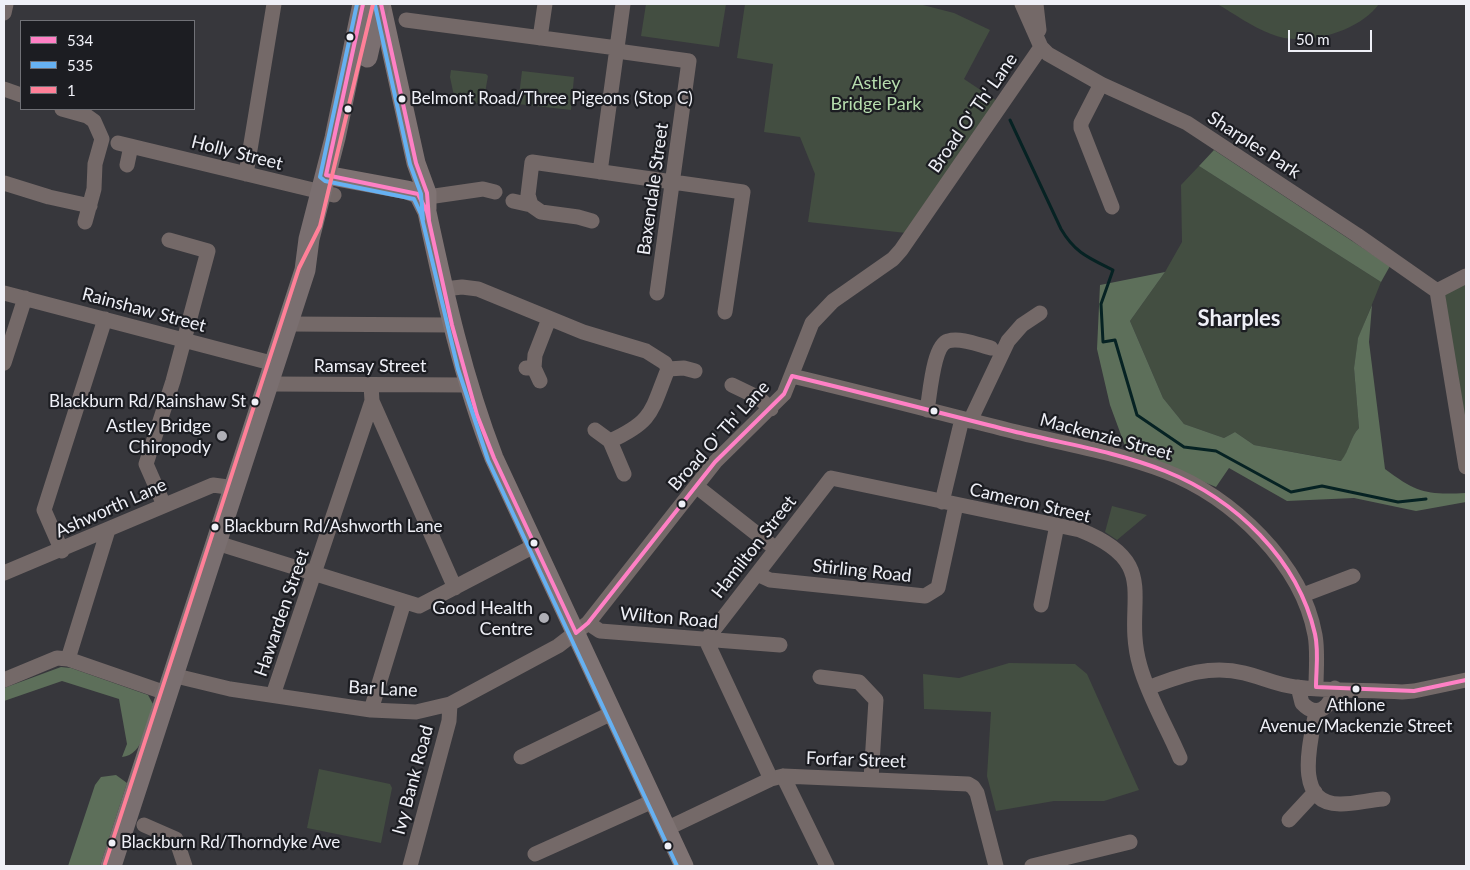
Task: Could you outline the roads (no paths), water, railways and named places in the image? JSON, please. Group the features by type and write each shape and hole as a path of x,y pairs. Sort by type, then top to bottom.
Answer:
{"highway":[{"path":"111,866 169,684 273,374 305,270 309,238 330,185 370,5"}],"main road":[{"path":"370,5 419,173 415,183 421,199 477,416 534,546 582,628 612,713 684,866"},
{"path":"330,185 421,199"}],"street":[{"path":"4,13 6,4"},
{"path":"246,174 274,4"},
{"path":"540,38 544,4"},
{"path":"600,172 623,4"},
{"path":"1022,4 1041,47"},
{"path":"1036,4 1041,47"},
{"path":"406,20 617,50"},
{"name":"Sharples Park","path":"1041,47 1048,54 1101,84 1187,123 1357,234 1436,291"},
{"name":"Broad O' Th' Lane","path":"582,628 721,455 771,409 784,394 812,323 828,304 893,259 901,250 1041,47"},
{"name":"Baxendale Street","path":"617,50 689,61 658,293"},
{"path":"1101,84 1081,123 1081,128 1112,207"},
{"path":"4,89 20,96"},
{"path":"66,110 87,116 99,129 102,139 90,206 85,222"},
{"name":"Holly Street","path":"127,164 125,145 246,174 330,185"},
{"path":"591,221 578,217 540,212 531,204 528,195 532,162 743,192 725,312"},
{"path":"4,182 49,197 90,206"},
{"path":"421,199 482,189 495,192"},
{"path":"513,201 531,204"},
{"path":"164,505 146,464 184,340 208,251 169,240"},
{"path":"1466,276 1436,291 1466,467"},
{"path":"444,289 462,287 478,289 549,319 646,351 665,363 668,369 649,415 636,428 610,441"},
{"name":"Rainshaw Street","path":"4,293 184,340 273,374"},
{"path":"4,363 25,298"},
{"name":"Stirling Road","path":"757,574 770,580 925,596 938,588 949,504 966,420 1008,341 1022,325 1041,312"},
{"path":"533,372 535,355 549,319"},
{"path":"62,550 44,510 105,320"},
{"path":"288,324 452,325"},
{"path":"927,410 939,349 944,343 954,340 991,348"},
{"path":"668,369 684,368 695,371"},
{"name":"Ramsay Street","path":"273,374 370,385 469,386"},
{"name":"Mackenzie Street","path":"792,376 1125,459 1185,480 1233,512 1284,561 1303,595 1316,636 1316,687"},
{"path":"370,385 372,401 455,588"},
{"path":"732,385 759,398 771,409"},
{"name":"Hawarden Street","path":"273,696 372,401"},
{"path":"595,430 610,441 624,474"},
{"name":"Cameron Street","path":"831,478 1080,530 1098,539 1125,558 1135,579 1134,642 1140,668 1180,758"},
{"name":"Hamilton Street","path":"706,640 831,478"},
{"name":"Ashworth Lane","path":"4,573 213,485 235,488"},
{"path":"696,486 776,549"},
{"path":"1041,605 1057,525"},
{"path":"4,680 57,658 68,659 108,530"},
{"path":"217,543 415,605 424,604 534,546"},
{"path":"1303,595 1353,576"},
{"path":"370,710 404,602"},
{"name":"Wilton Road","path":"582,628 780,645"},
{"name":"Bar Lane","path":"68,659 169,684 222,687 370,710 416,712 450,704 539,656 582,628"},
{"path":"706,640 777,778 827,866"},
{"path":"1148,688 1188,673 1211,669 1228,670 1274,683 1298,687 1414,692 1466,680 1466,665"},
{"path":"820,677 859,682 876,700 871,779"},
{"path":"1298,687 1302,703 1316,711 1321,711 1329,704 1335,688"},
{"name":"Ivy Bank Road","path":"410,866 449,721 450,704"},
{"path":"1316,711 1307,768 1309,782 1315,792 1328,802 1340,804 1383,799"},
{"path":"521,757 612,713"},
{"name":"Forfar Street","path":"666,829 777,778 871,779 968,784 977,793 996,866"},
{"path":"1290,820 1315,792"},
{"path":"535,854 653,801"},
{"path":"144,825 176,839 185,866"},
{"path":"1032,866 1130,842"}],"waterway":[{"path":"1010,120 1066,237 1083,254 1113,270 1101,304 1103,342 1115,340 1137,415 1184,447 1216,451 1291,492 1322,486 1398,502 1426,499"}],"place":[{"name":"Belmont Road/Three Pigeons (Stop C)","path":"402,99"},
{"name":"Blackburn Rd/Rainshaw St","path":"255,402"},
{"name":"Astley Bridge Chiropody","path":"222,436"},
{"name":"Blackburn Rd/Ashworth Lane","path":"215,527"},
{"name":"Good Health Centre","path":"544,618"},
{"name":"Athlone Avenue/Mackenzie Street","path":"1356,689"},
{"name":"Blackburn Rd/Thorndyke Ave","path":"112,843"}],"district":[{"name":"Sharples","path":"1239,319"}],"park label":[{"name":"Astley Bridge Park","path":"876,94"}]}
